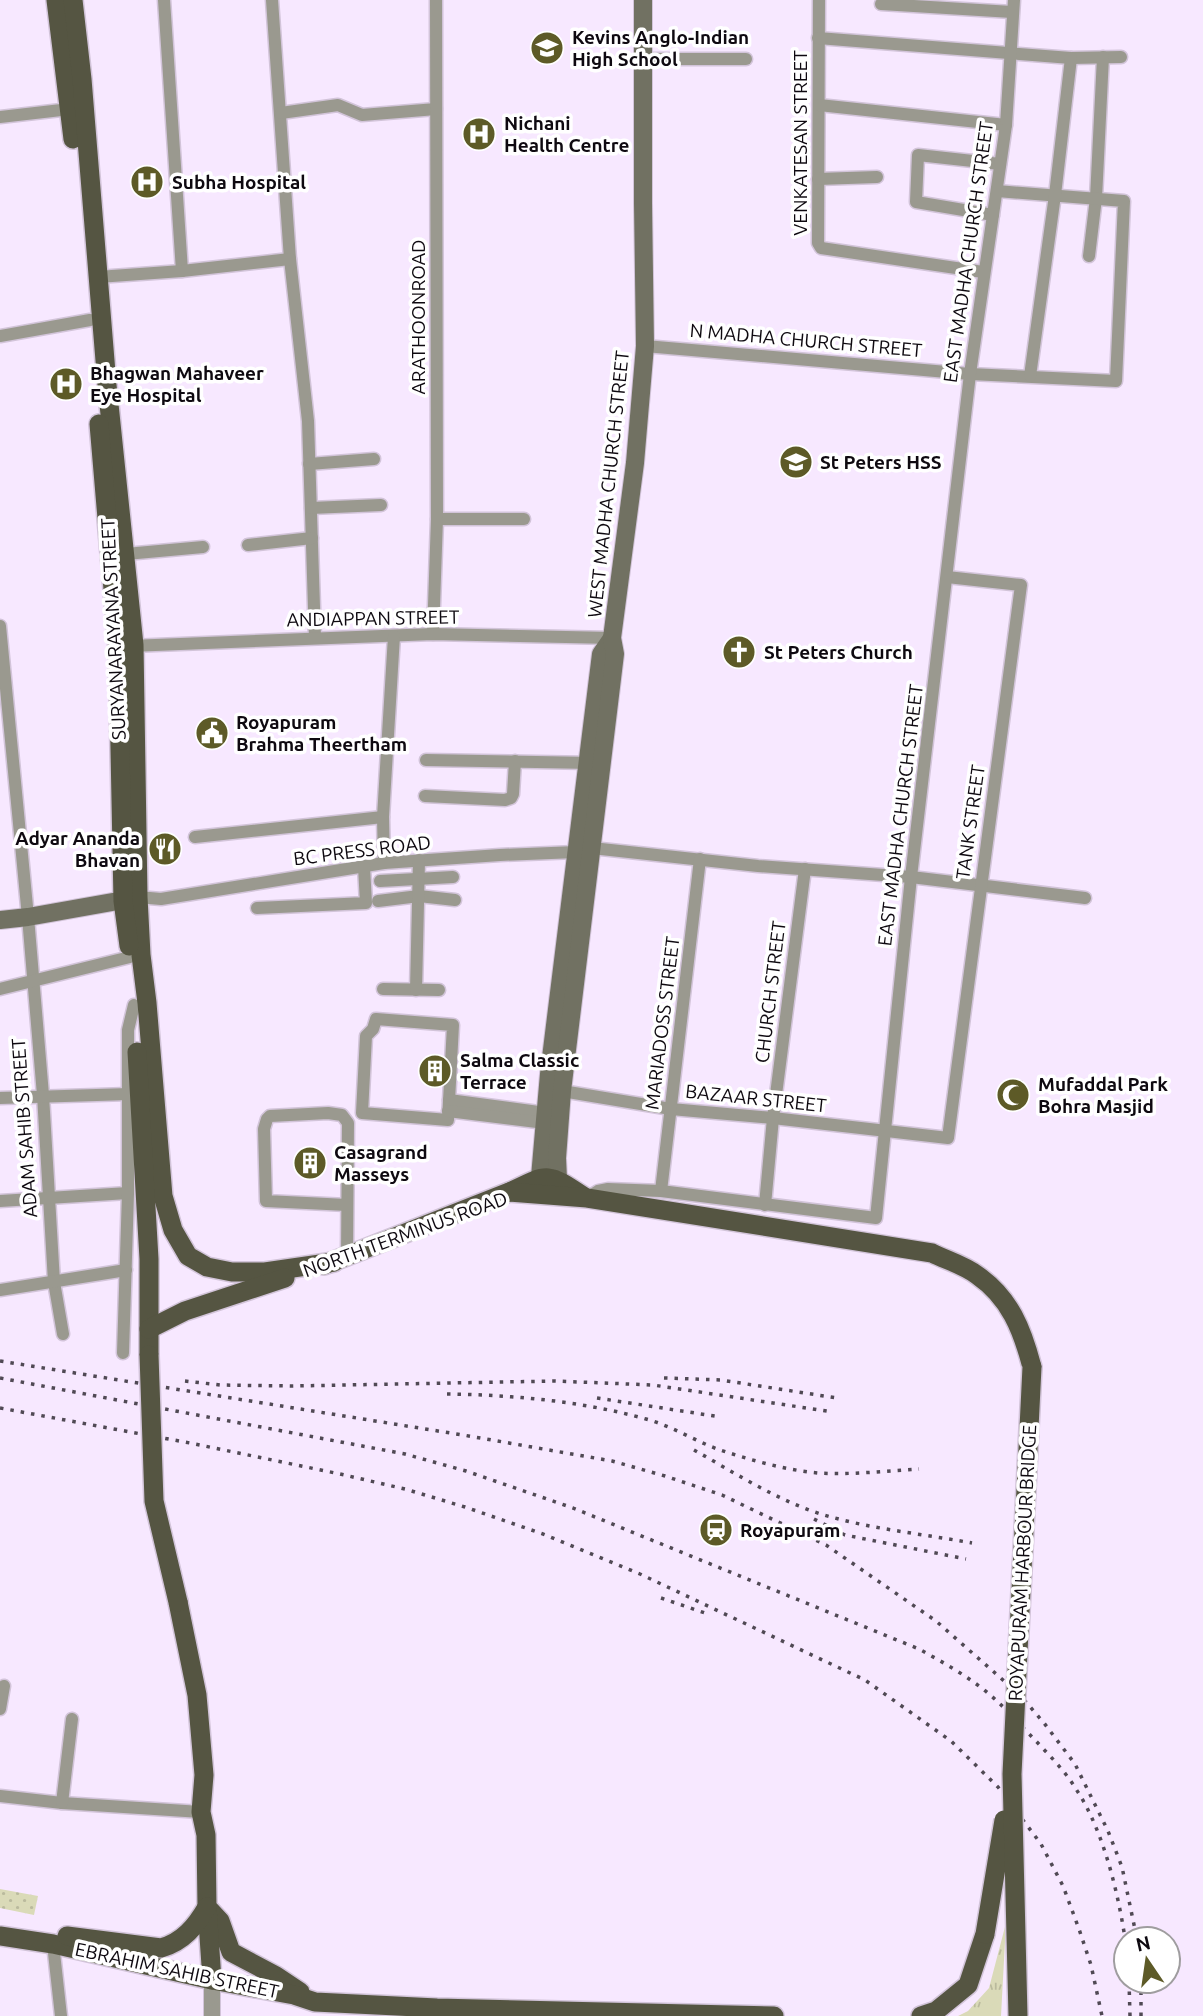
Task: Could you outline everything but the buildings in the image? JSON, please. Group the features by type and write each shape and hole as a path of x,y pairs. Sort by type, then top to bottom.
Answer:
{"main road":[{"name":"SURYANARAYANA STREET","path":"57,0 126,646"},
{"name":"SURYANARAYANA STREET","path":"73,0 107,385 126,554 130,957 149,1259 154,1501 197,1695 204,1775 201,1812 206,1835 212,1980"},
{"name":"WEST MADHA CHURCH STREET","path":"549,1178 545,1118 605,682 615,654 612,638 635,463 645,346 643,0"},
{"name":"WEST MADHA CHURCH STREET","path":"549,1178 557,1158 584,850"},
{"name":"SURYANARAYANA STREET","path":"131,899 147,1003 163,1196 173,1230 188,1256 207,1267 232,1272 265,1272 340,1259"},
{"path":"0,920 131,899"},
{"path":"509,1192 549,1178 587,1198"},
{"name":"NORTH TERMINUS ROAD","path":"149,1329 184,1311 340,1259 509,1192 587,1198 836,1239"},
{"name":"ROYAPURAM HARBOUR BRIDGE","path":"836,1239 932,1254 976,1273 1004,1298 1023,1335 1032,1367 1012,1774 1018,2016"},
{"path":"921,2016 936,2011 968,1985 985,1934 1012,1774"},
{"path":"207,1908 220,1921 231,1952 276,1976 316,2009"},
{"name":"EBRAHIM SAHIB STREET","path":"0,1926 161,1948 176,1944 198,1923 207,1908"},
{"name":"EBRAHIM SAHIB STREET","path":"0,1936 53,1944 212,1980 295,1995 316,2009 762,2016"},
{"path":"160,1969 161,1948"}],"street":[{"path":"163,0 183,271"},
{"path":"272,0 290,259 308,421 315,638"},
{"name":"ARATHOONROAD","path":"433,634 437,519 436,0"},
{"name":"VENKATESAN STREET","path":"819,0 818,243 821,248 984,271"},
{"path":"881,4 1013,6"},
{"name":"EAST MADHA CHURCH STREET","path":"765,1205 876,1218 911,877 970,374 1006,125 1013,6"},
{"path":"818,38 1071,58 1121,57"},
{"path":"1089,256 1096,198 1103,57"},
{"path":"1030,376 1071,58"},
{"path":"644,59 746,59"},
{"path":"819,105 1006,125"},
{"path":"281,113 338,106 362,115 436,109"},
{"path":"0,117 70,109"},
{"path":"993,215 916,202 919,155 1000,164"},
{"path":"818,179 877,177"},
{"name":"N MADHA CHURCH STREET","path":"645,346 970,374 1116,381 1124,201 997,191"},
{"path":"98,276 183,271 290,259"},
{"path":"0,336 90,320"},
{"path":"309,464 374,459"},
{"path":"311,508 381,505"},
{"path":"437,519 524,519"},
{"path":"248,545 312,538"},
{"path":"126,554 203,547"},
{"name":"TANK STREET","path":"947,577 1021,585 948,1138"},
{"name":"ADAM SAHIB STREET","path":"0,625 43,1095 54,1282 63,1334"},
{"name":"ANDIAPPAN STREET","path":"126,646 433,634 612,638"},
{"path":"384,863 383,817 394,636"},
{"path":"426,760 595,763"},
{"path":"425,796 505,800 513,794 515,761"},
{"path":"195,837 383,817"},
{"name":"BC PRESS ROAD","path":"131,899 162,899 384,863 584,850 911,877 1085,898"},
{"name":"MARIADOSS STREET","path":"661,1191 700,859"},
{"path":"416,989 419,860"},
{"path":"257,908 366,903 364,867"},
{"name":"CHURCH STREET","path":"765,1205 805,869"},
{"path":"380,881 453,877"},
{"path":"378,901 419,896 455,900"},
{"path":"0,989 130,957"},
{"path":"383,989 439,990"},
{"path":"124,1353 128,1030 134,1005"},
{"path":"376,1019 453,1025 448,1106 448,1120 362,1113 366,1036 373,1029 376,1019"},
{"name":"BAZAAR STREET","path":"562,1090 671,1109 948,1138"},
{"path":"0,1098 129,1094"},
{"path":"448,1106 545,1118"},
{"path":"340,1259 347,1205 348,1123 342,1115 328,1113 270,1116 264,1129 266,1201 347,1205"},
{"path":"587,1198 598,1191 608,1189 661,1191 765,1205"},
{"path":"0,1201 128,1194"},
{"path":"0,1290 126,1270"},
{"path":"0,1709 4,1686"},
{"path":"62,1803 72,1719"},
{"path":"0,1796 201,1812"},
{"path":"53,1944 61,2016"},
{"path":"212,1980 212,2016"}],"green space":[{"path":"0,1889 38,1896 34,1915 0,1908"},
{"path":"1006,1923 1001,2016 958,2016 968,2011 989,1988"}],"railway":[{"path":"0,1361 612,1461 722,1495 826,1545 936,1621 1020,1695 1044,1723 1075,1764 1108,1831 1122,1867 1134,1925"},
{"path":"0,1378 405,1454 466,1471 573,1508 919,1649 989,1694 1008,1711 1072,1782 1095,1824 1114,1885 1122,1925"},
{"path":"664,1378 721,1380 837,1398"},
{"path":"185,1381 220,1385 293,1386 555,1381 653,1385 833,1412"},
{"path":"447,1394 547,1400 622,1413 656,1422 720,1450 806,1472 843,1474 919,1469"},
{"path":"597,1398 721,1417"},
{"path":"0,1408 340,1474 465,1507 543,1534 640,1574 865,1680 951,1741 998,1787 1041,1844 1063,1886 1079,1929 1091,1965 1102,2016"},
{"path":"694,1450 773,1494 824,1515 879,1528 972,1543"},
{"path":"814,1519 845,1535 966,1559"},
{"path":"661,1598 705,1613"},
{"path":"1129,1995 1130,2016"},
{"path":"1141,1995 1141,2016"}],"place":[{"name":"Kevins Anglo-Indian High School","path":"547,48"},
{"name":"Nichani Health Centre","path":"479,134"},
{"name":"Subha Hospital","path":"147,182"},
{"name":"Bhagwan Mahaveer Eye Hospital","path":"66,384"},
{"name":"St Peters HSS","path":"796,462"},
{"name":"St Peters Church","path":"739,652"},
{"name":"Royapuram Brahma Theertham","path":"212,733"},
{"name":"Adyar Ananda Bhavan","path":"165,849"},
{"name":"Salma Classic Terrace","path":"435,1071"},
{"name":"Mufaddal Park Bohra Masjid","path":"1013,1095"},
{"name":"Casagrand Masseys","path":"310,1163"},
{"name":"Royapuram","path":"716,1530"}]}
